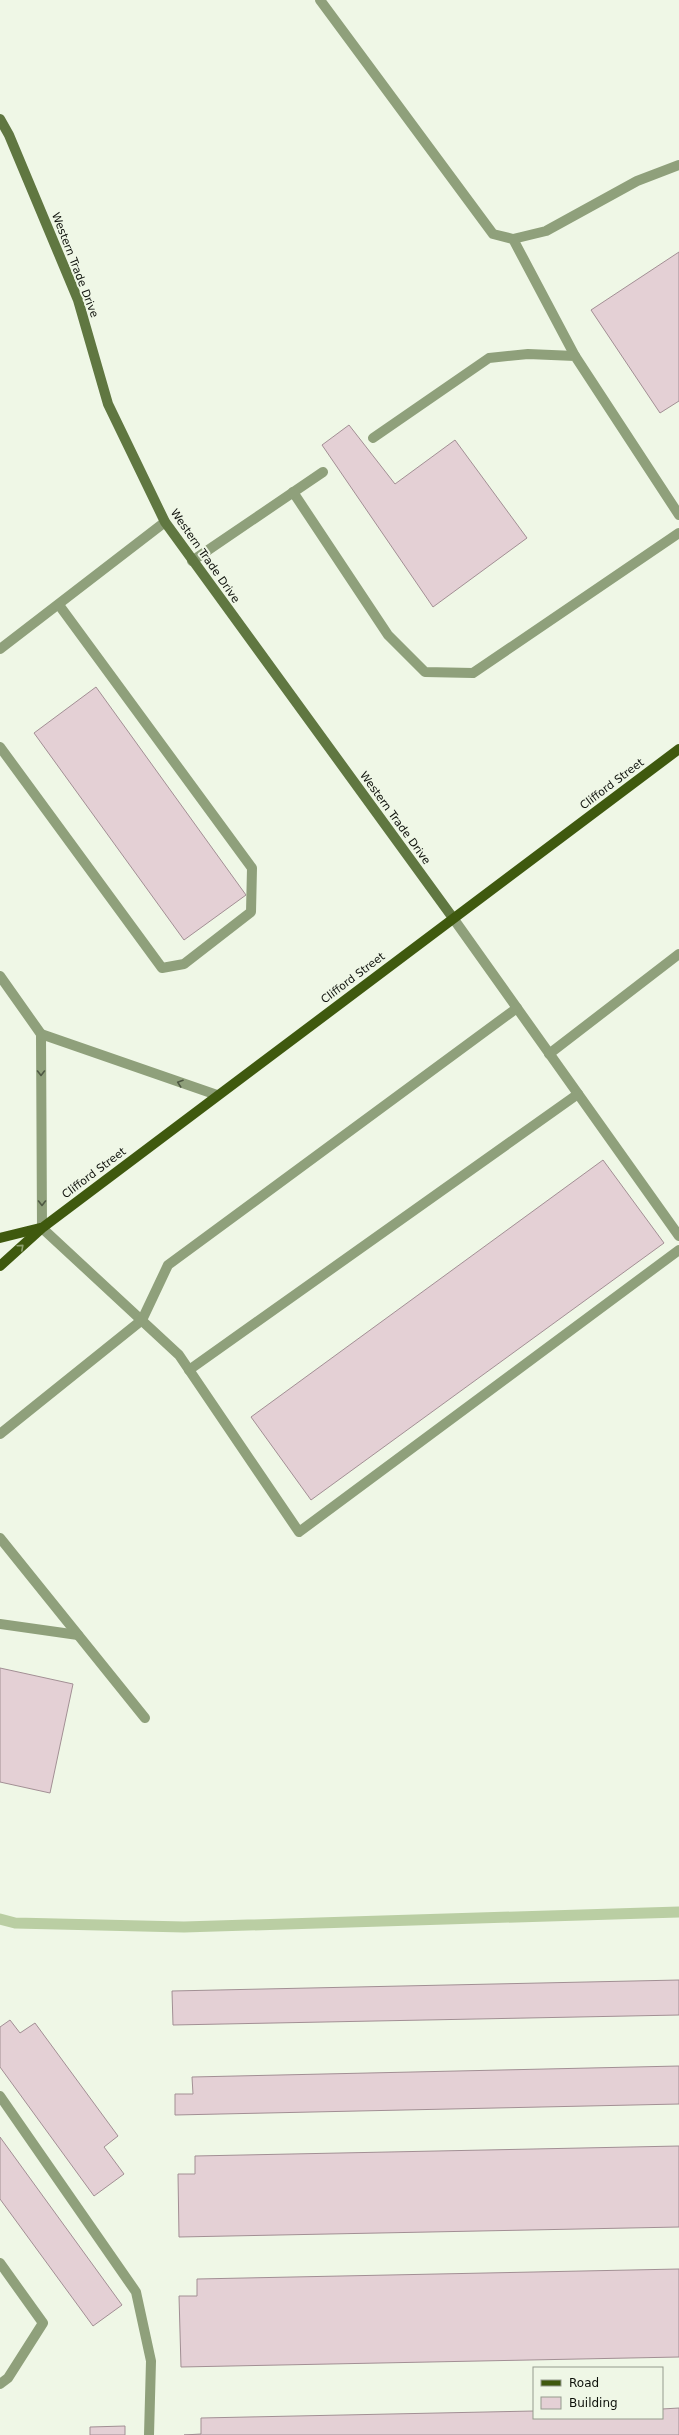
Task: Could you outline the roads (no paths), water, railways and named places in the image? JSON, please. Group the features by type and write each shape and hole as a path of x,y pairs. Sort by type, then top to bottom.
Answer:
{"main road":[{"name":"Clifford Street","path":"0,1266 42,1228 679,749"},
{"name":"Clifford Street","path":"0,1238 42,1228"}],"street":[{"name":"Western Trade Drive","path":"0,119 9,135 78,300 108,404 165,522 453,918"}],"lane":[{"path":"320,0 493,234 513,239 546,231 637,181 679,165"},
{"path":"513,239 575,356 679,515"},
{"path":"373,438 489,358 528,354 575,356"},
{"path":"192,561 323,472"},
{"path":"293,492 388,636 425,672 473,673 679,533"},
{"path":"0,649 165,522"},
{"path":"0,747 162,968 184,964 251,912 252,868 59,605"},
{"path":"453,918 679,1236"},
{"path":"549,1054 679,954"},
{"path":"0,976 41,1034 42,1228 179,1355 299,1532 679,1250"},
{"path":"0,1434 142,1320 168,1265 517,1008"},
{"path":"41,1034 217,1095"},
{"path":"189,1370 578,1094"},
{"path":"0,1538 145,1718"},
{"path":"0,1624 78,1635"},
{"path":"0,2096 136,2292 151,2361 149,2435"},
{"path":"0,2263 43,2323 8,2378 0,2384"}],"waterway":[{"path":"0,1919 15,1923 184,1927 679,1912"}]}
